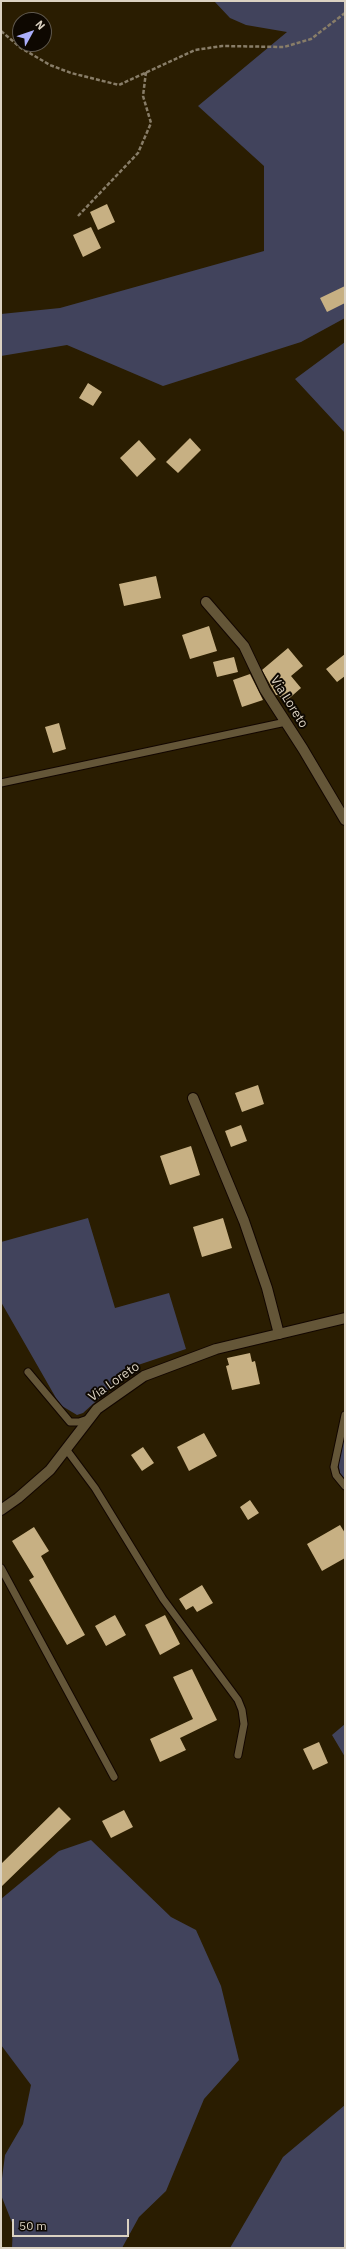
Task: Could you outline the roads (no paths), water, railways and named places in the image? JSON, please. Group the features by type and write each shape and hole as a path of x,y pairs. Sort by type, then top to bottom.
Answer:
{"street":[{"name":"Via Loreto","path":"206,602 244,646 262,683 345,820"},
{"path":"193,1098 244,1221 267,1288 279,1334"},
{"name":"Via Loreto","path":"1,1510 18,1498 50,1470 88,1418 119,1392 154,1371 216,1349 345,1318"}],"lane":[{"path":"1,783 286,722"},
{"path":"28,1372 70,1422 79,1422 88,1418"},
{"path":"345,1415 334,1467 336,1474 345,1486"},
{"path":"66,1449 95,1488 163,1599 238,1700 242,1710 244,1724 243,1738 238,1755"},
{"path":"1,1568 114,1777"}]}
